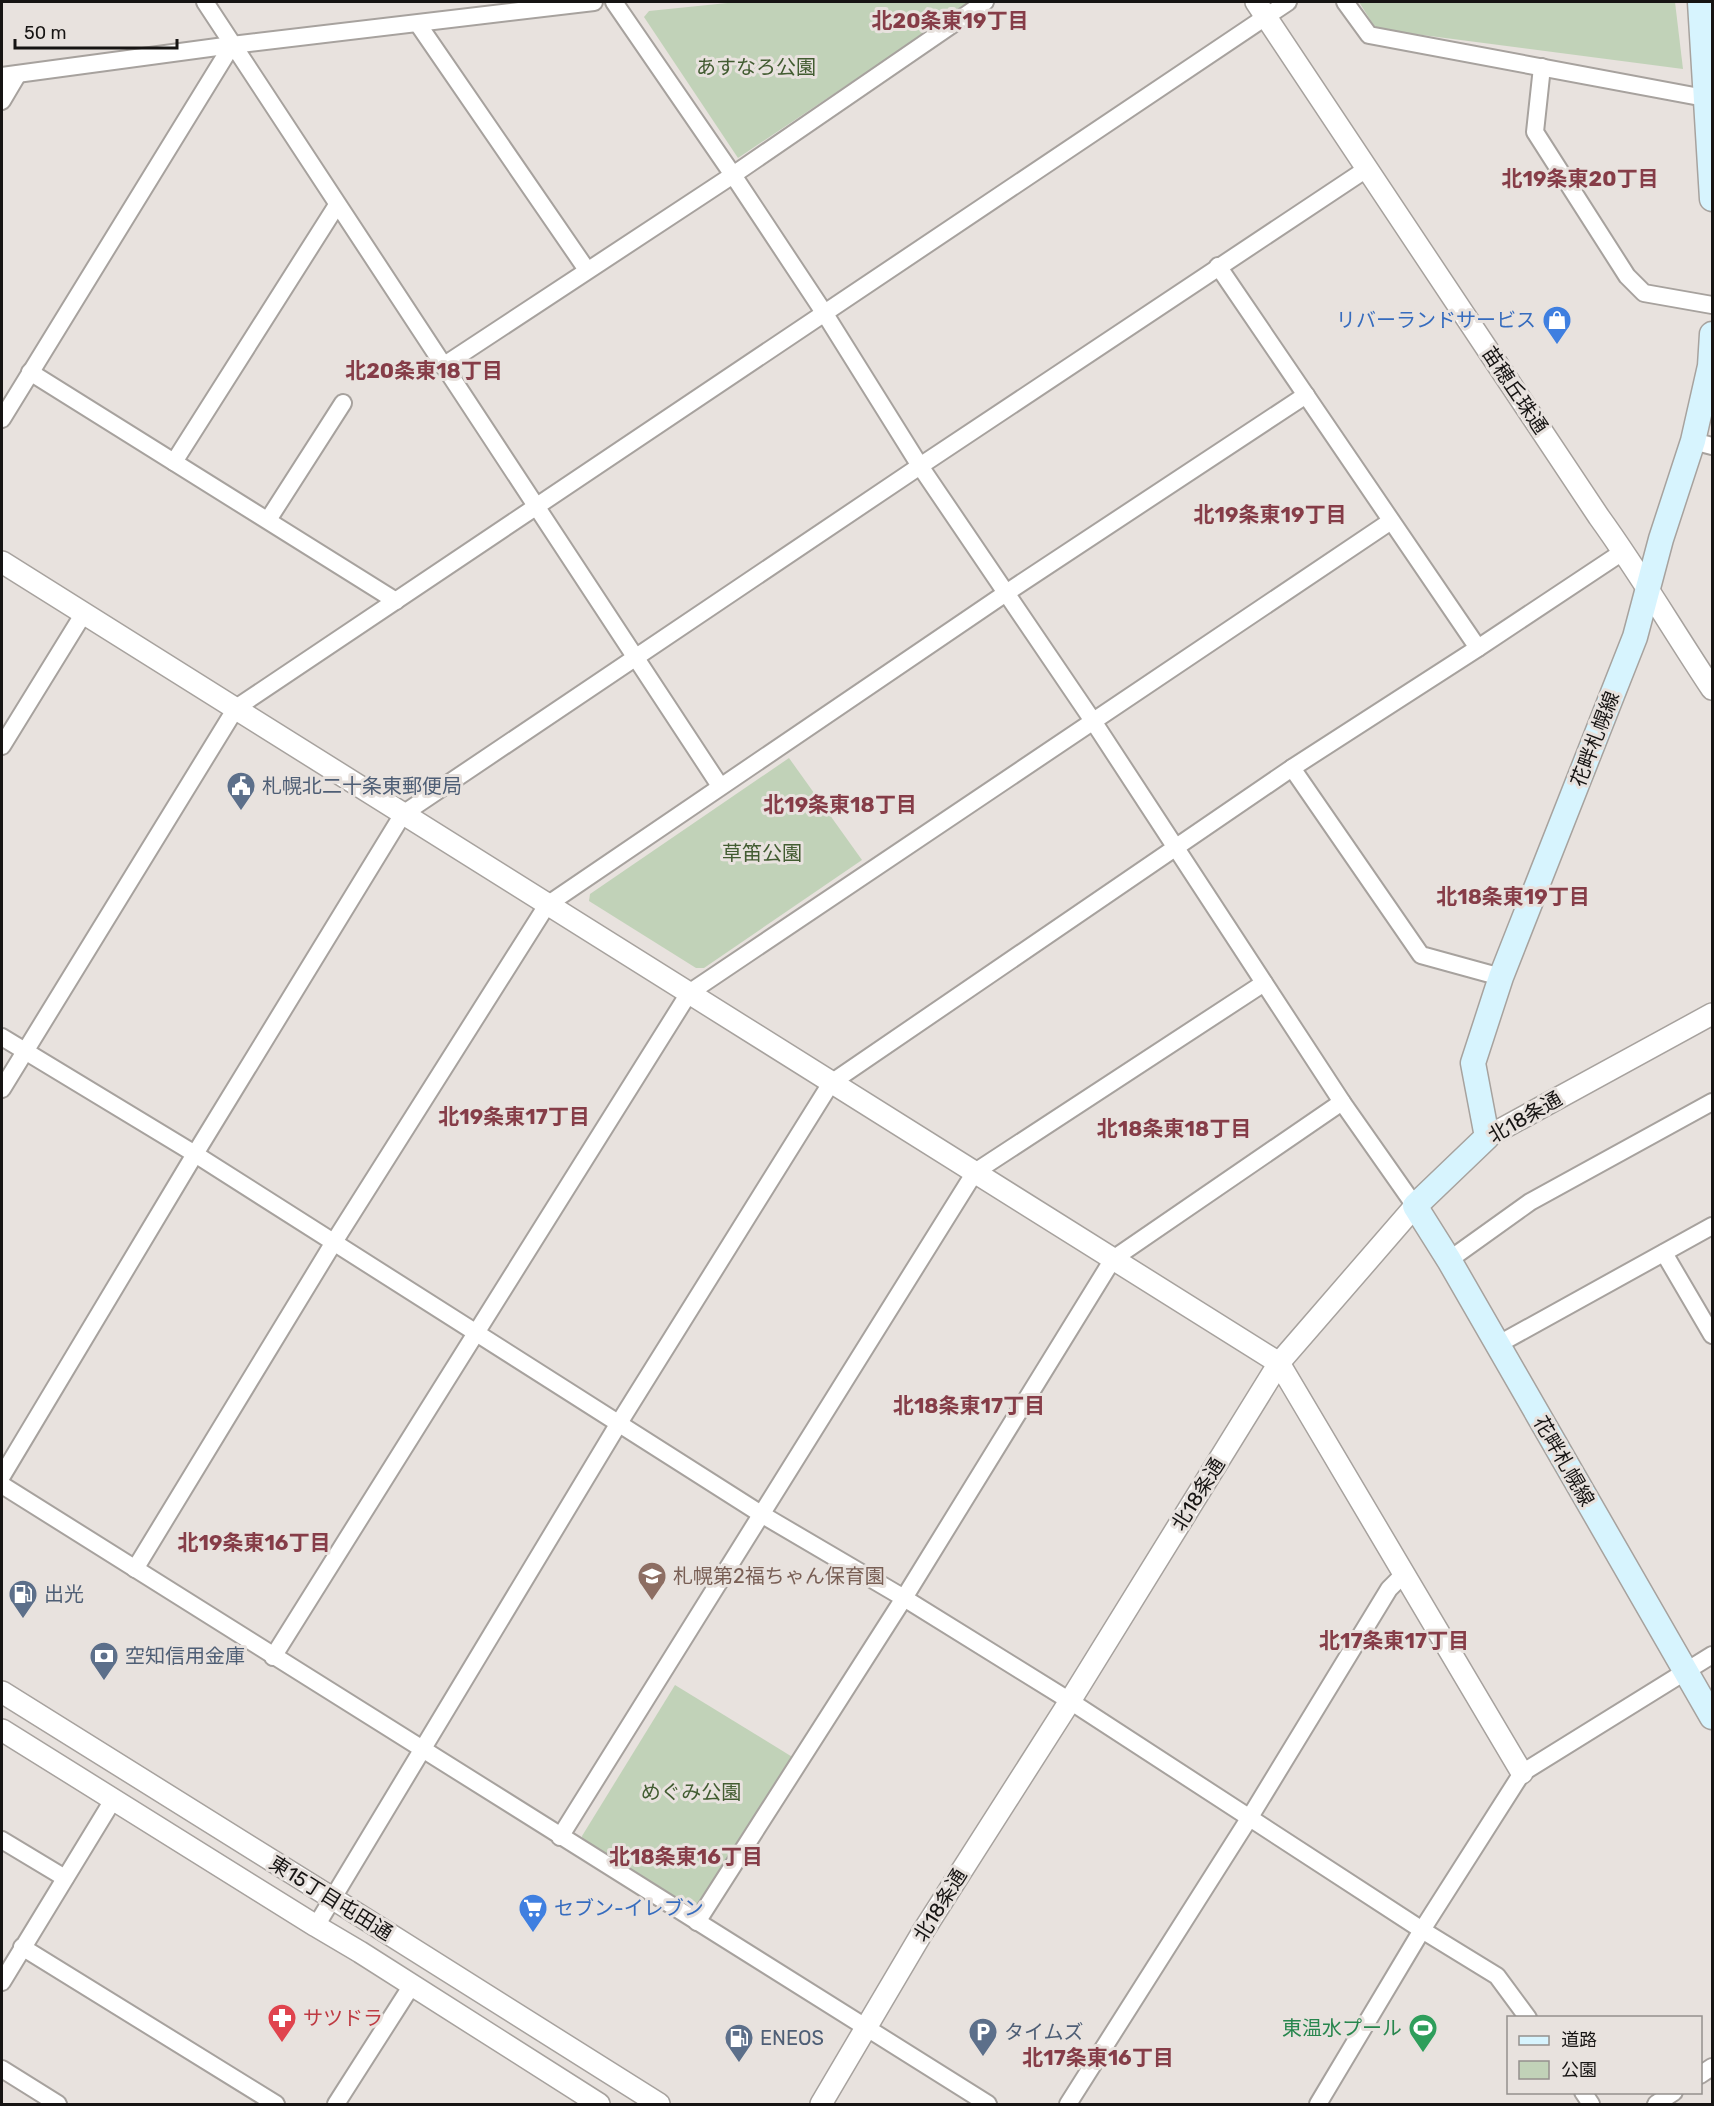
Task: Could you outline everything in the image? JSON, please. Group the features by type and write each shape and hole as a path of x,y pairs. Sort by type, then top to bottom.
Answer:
{"main road":[{"path":"1704,6 1705,98 1713,199"},
{"name":"花畔札幌線","path":"1487,1137 1473,1063 1501,977 1635,638 1661,539 1703,443 1713,334"},
{"name":"北18条通","path":"1415,1206 1487,1137"},
{"name":"花畔札幌線","path":"1415,1206 1449,1260 1713,1717"}],"street":[{"path":"205,2 720,786"},
{"path":"2,100 10,75 232,45 594,2"},
{"path":"614,2 733,175 825,314 920,466 1093,722 1342,1102 1415,1206"},
{"path":"443,366 733,175 985,2"},
{"path":"2,1089 236,708 825,314 844,298 1261,9 1288,2"},
{"path":"1345,2 1369,35 1705,98"},
{"name":"苗穂丘珠通","path":"1261,9 1599,517 1624,550 1647,591 1713,689"},
{"path":"418,24 587,270"},
{"path":"2,419 232,45"},
{"path":"1542,68 1535,132 1627,276 1644,293 1713,305"},
{"path":"2,1476 403,814 1218,266 1368,168"},
{"path":"174,462 337,205"},
{"path":"1218,266 1478,648"},
{"path":"30,372 396,601"},
{"path":"135,1569 334,1242 547,905 720,786 1306,395"},
{"path":"268,520 343,403"},
{"path":"273,1657 689,993 1391,521"},
{"path":"315,1926 619,1423 831,1083 1292,768 1624,550"},
{"path":"2,562 1279,1363 1522,1773"},
{"path":"2,746 84,613"},
{"path":"1292,768 1421,955 1501,977"},
{"path":"560,1837 975,1172 1264,983"},
{"name":"北18条通","path":"1487,1137 1713,1014"},
{"path":"2,1037 195,1154 761,1514 904,1598 1070,1701 1422,1930 1497,1976 1527,2016"},
{"path":"697,1922 904,1598 1113,1259 1342,1102"},
{"path":"1449,1260 1530,1202 1713,1102"},
{"name":"北18条通","path":"821,2104 922,1933 1070,1701 1279,1363 1415,1206"},
{"path":"1497,1345 1713,1226"},
{"path":"1664,1253 1713,1335"},
{"path":"2,1485 988,2104"},
{"path":"1068,2104 1250,1817 1389,1589 1404,1574"},
{"path":"1318,2104 1422,1930 1522,1773 1684,1670 1713,1655"},
{"name":"東15丁目屯田通","path":"2,1692 659,2104"},
{"name":"東15丁目屯田通","path":"2,1730 599,2104"},
{"path":"2,1982 6,1964 22,1947 113,1800"},
{"path":"2,1840 65,1878"},
{"path":"22,1947 276,2104"},
{"path":"336,2104 412,1985"},
{"path":"2,2069 58,2104"},
{"path":"1656,2104 1671,2094"}],"green space":[{"name":"あすなろ公園","path":"737,2 971,2 738,158 644,17 649,11"},
{"path":"1359,2 1675,2 1683,69 1376,29"},
{"name":"草笛公園","path":"789,758 862,860 704,968 696,968 589,901 590,894"},
{"name":"めぐみ公園","path":"675,1685 794,1758 700,1907 693,1911 583,1841 582,1836"}],"place":[{"name":"リバーランドサービス","path":"1557,346"},
{"name":"札幌北二十条東郵便局","path":"241,812"},
{"name":"札幌第2福ちゃん保育園","path":"652,1602"},
{"name":"出光","path":"23,1620"},
{"name":"空知信用金庫","path":"104,1682"},
{"name":"セブン-イレブン","path":"533,1934"},
{"name":"サツドラ","path":"282,2044"},
{"name":"東温水プール","path":"1423,2054"},
{"name":"タイムズ","path":"983,2058"},
{"name":"ENEOS","path":"739,2064"}],"district":[{"name":"北20条東19丁目","path":"950,21"},
{"name":"北19条東20丁目","path":"1580,179"},
{"name":"北20条東18丁目","path":"424,371"},
{"name":"北19条東19丁目","path":"1270,515"},
{"name":"北19条東18丁目","path":"840,805"},
{"name":"北18条東19丁目","path":"1513,897"},
{"name":"北19条東17丁目","path":"514,1117"},
{"name":"北18条東18丁目","path":"1174,1129"},
{"name":"北18条東17丁目","path":"969,1406"},
{"name":"北19条東16丁目","path":"254,1543"},
{"name":"北17条東17丁目","path":"1394,1641"},
{"name":"北18条東16丁目","path":"686,1857"},
{"name":"北17条東16丁目","path":"1098,2058"}]}
